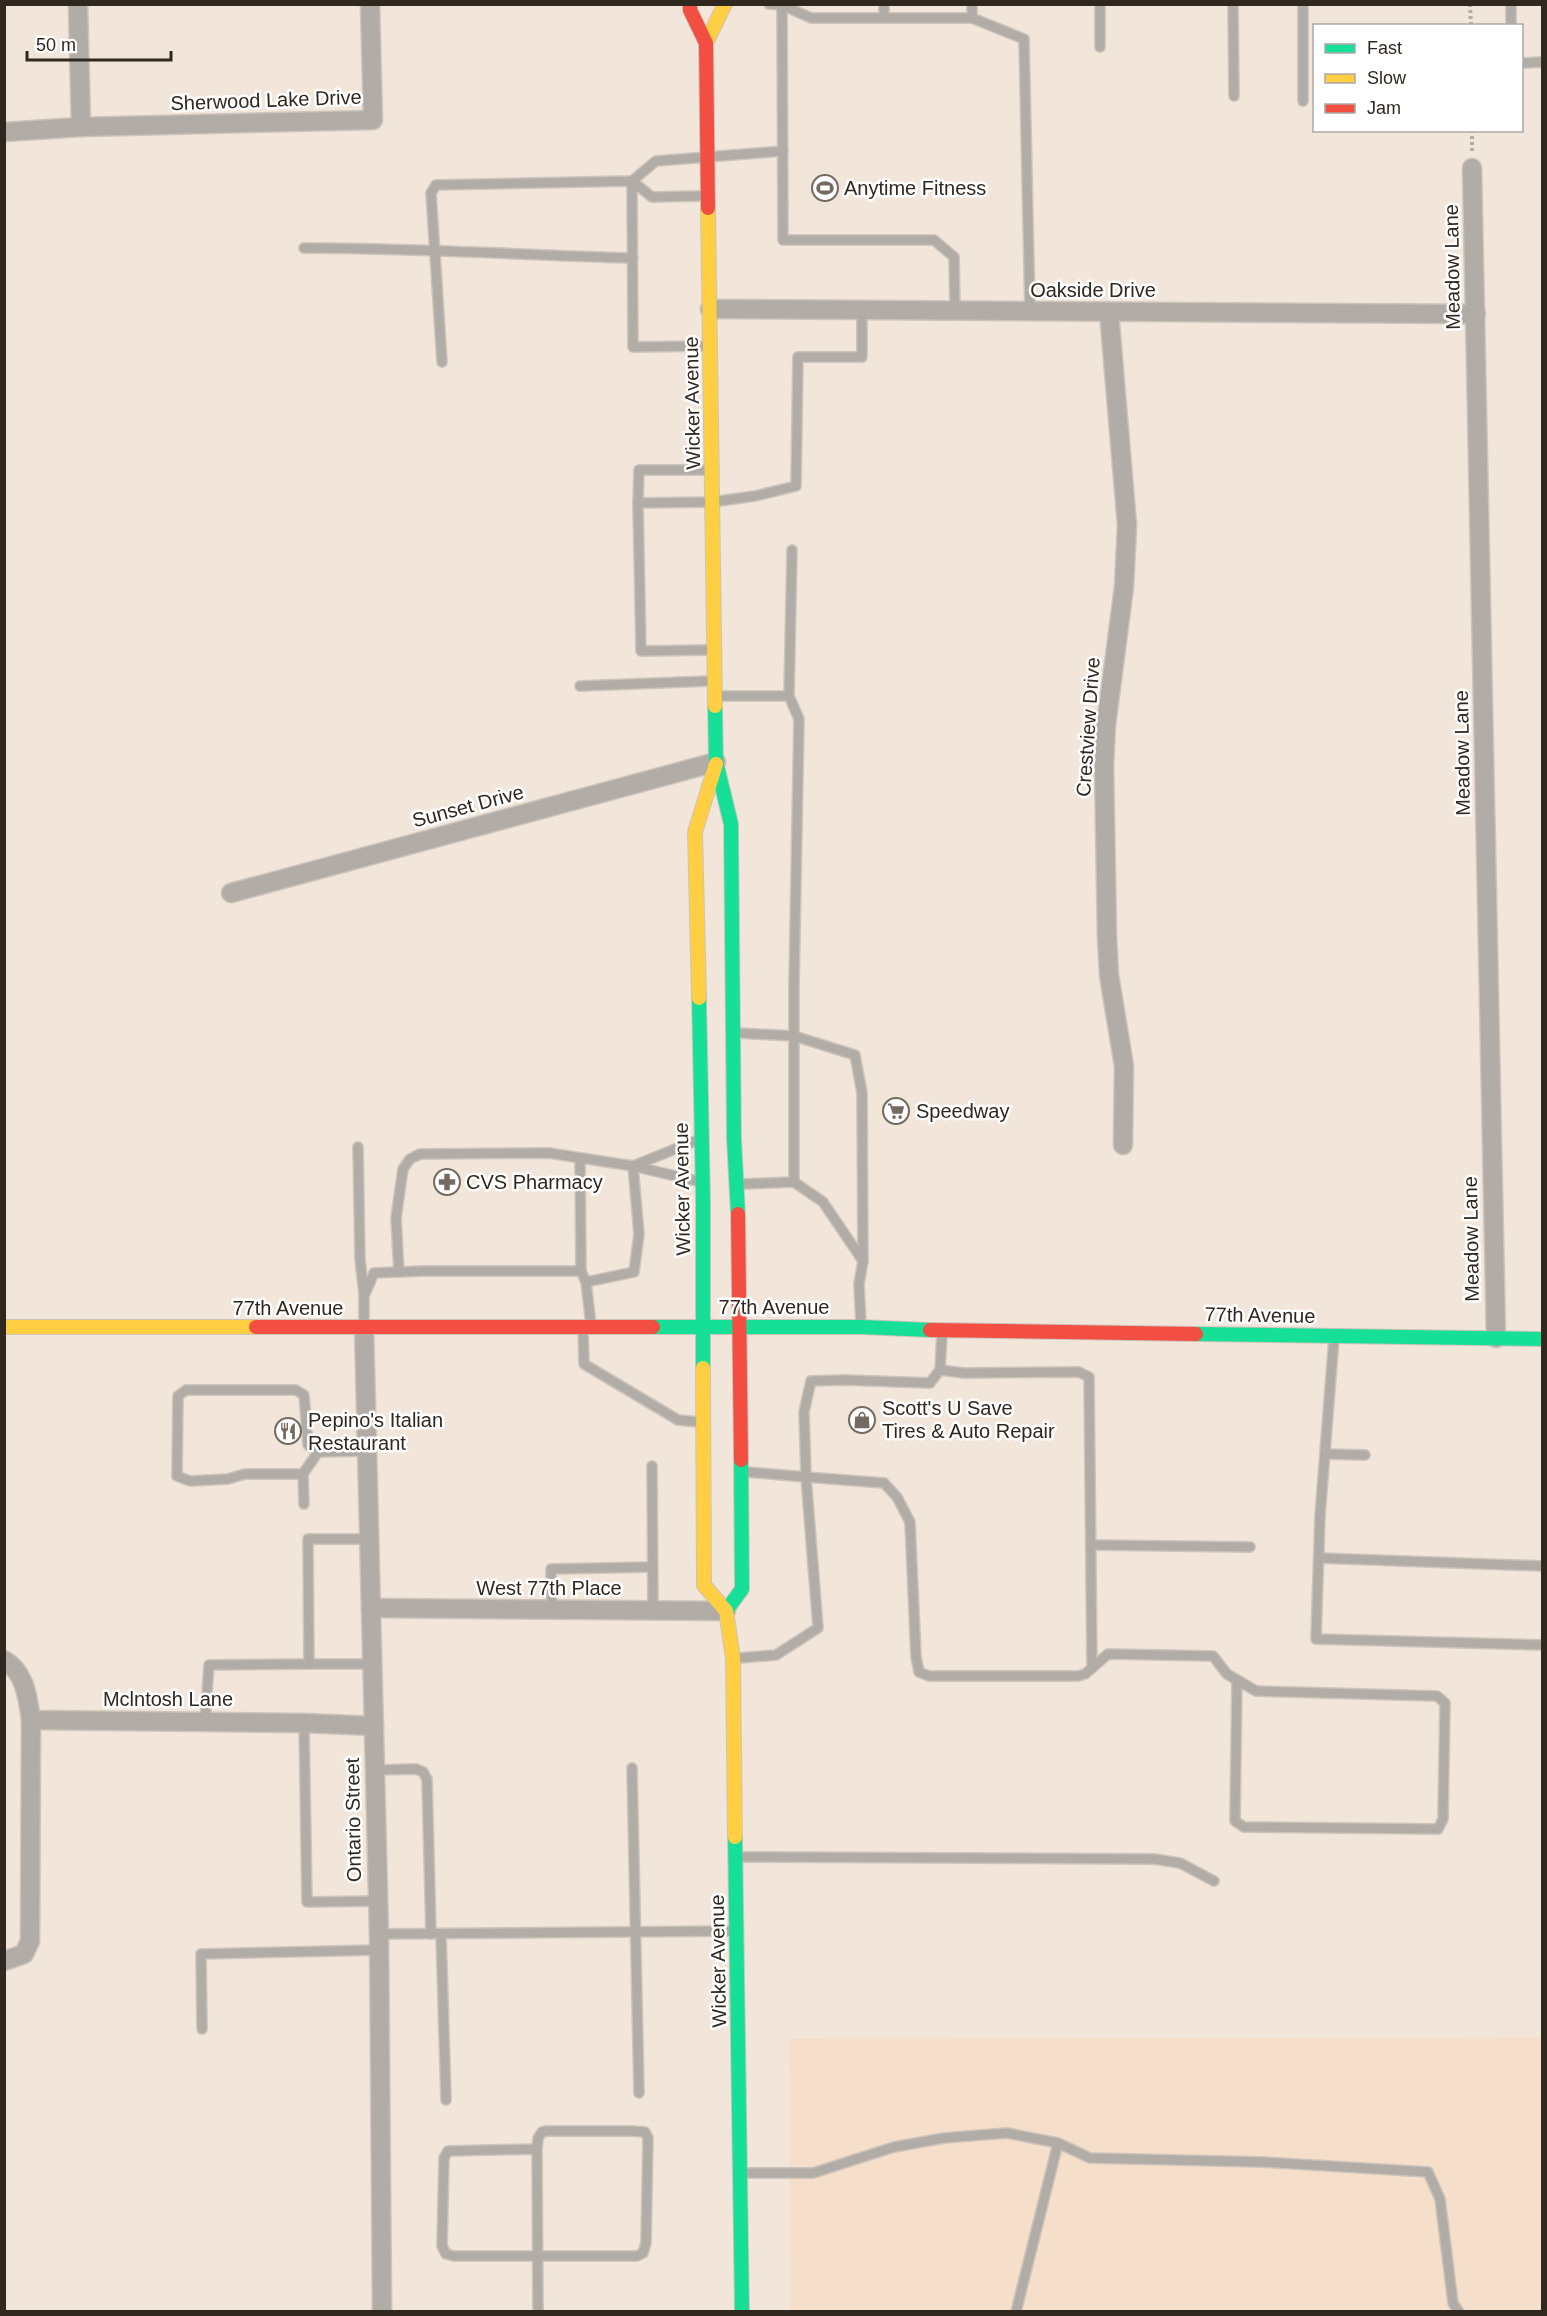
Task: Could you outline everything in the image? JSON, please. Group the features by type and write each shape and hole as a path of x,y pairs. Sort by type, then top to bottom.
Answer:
{"main road":[{"name":"Wicker Avenue","path":"690,4 690,10 706,43 716,762 731,824 733,1033 740,1251 742,1589 726,1611"},
{"name":"Wicker Avenue","path":"706,43 726,4"},
{"name":"Wicker Avenue","path":"716,762 695,832 702,1182 704,1585 726,1611 733,1658 742,2312"},
{"name":"77th Avenue","path":"4,1327 861,1327 1542,1339"}],"street":[{"path":"78,4 81,127"},
{"name":"Sherwood Lake Drive","path":"4,132 81,127 373,120 370,4"},
{"name":"Meadow Lane","path":"1472,168 1496,1338"},
{"name":"Oakside Drive","path":"710,309 1476,314"},
{"name":"Crestview Drive","path":"1109,312 1127,525 1126,568 1106,725 1104,765 1109,975 1124,1066 1124,1145"},
{"name":"Sunset Drive","path":"231,893 716,762"},
{"name":"Ontario Street","path":"364,1327 379,1942 382,2312"},
{"name":"West 77th Place","path":"371,1608 726,1611"},
{"path":"4,1660 11,1664 21,1679 27,1694 31,1720 30,1941 24,1954 4,1961"},
{"name":"Mclntosh Lane","path":"31,1720 374,1726"}],"lane":[{"path":"769,4 782,5 811,18 972,18 1024,39 1030,312"},
{"path":"884,4 884,18"},
{"path":"972,4 972,18"},
{"path":"1100,4 1100,47"},
{"path":"1233,4 1234,96"},
{"path":"1303,4 1303,101"},
{"path":"1511,4 1511,24"},
{"path":"782,5 783,240 934,240 954,257 955,311"},
{"path":"1523,63 1542,62"},
{"path":"710,346 633,347 632,181 656,160 783,151"},
{"path":"441,362 431,194 436,185 632,181 652,197 708,196"},
{"path":"304,248 399,248 435,252 633,258"},
{"path":"638,503 712,502 755,496 796,486 798,357 862,357 862,310"},
{"path":"712,470 639,470 638,503 641,651 715,650"},
{"path":"792,550 789,696 799,719 794,1182"},
{"path":"580,686 715,681"},
{"path":"715,696 789,696"},
{"path":"733,1033 794,1036 855,1056 861,1093 863,1262 859,1284 861,1327"},
{"path":"633,1166 700,1139"},
{"path":"358,1147 364,1327"},
{"path":"399,1272 396,1218 403,1169 410,1160 420,1154 549,1153 633,1166 702,1182"},
{"path":"580,1158 580,1271 586,1282 587,1326 584,1365 678,1420 704,1422"},
{"path":"586,1282 634,1272 639,1234 633,1166"},
{"path":"737,1184 794,1182 823,1202 863,1262"},
{"path":"364,1296 374,1273 580,1271"},
{"path":"733,1658 776,1655 818,1628 806,1477 804,1412 812,1382 844,1380 930,1383 940,1370 943,1330"},
{"path":"1334,1335 1325,1454 1316,1639 1542,1645"},
{"path":"940,1370 963,1373 1079,1372 1089,1377 1092,1668"},
{"path":"303,1474 245,1474 228,1479 190,1481 177,1476 178,1396 186,1390 296,1390 304,1395 308,1445 318,1452 367,1451"},
{"path":"304,1504 303,1474 318,1452"},
{"path":"1325,1454 1365,1455"},
{"path":"651,1466 653,1611"},
{"path":"741,1471 884,1483 897,1497 910,1522 916,1657 919,1672 929,1676 1078,1676 1085,1674 1108,1654 1213,1656 1227,1674 1238,1680 1256,1691 1437,1696 1445,1702 1443,1819 1438,1829 1244,1827 1235,1821 1238,1680"},
{"path":"309,1664 309,1539 369,1539"},
{"path":"1091,1545 1250,1547"},
{"path":"1319,1558 1542,1566"},
{"path":"552,1610 551,1569 652,1567"},
{"path":"205,1722 209,1665 372,1664"},
{"path":"304,1723 307,1902 378,1900"},
{"path":"632,1768 639,2093"},
{"path":"375,1770 416,1769 423,1772 427,1779 446,2100"},
{"path":"736,1857 1154,1859 1180,1863 1214,1881"},
{"path":"202,2029 201,1954 379,1942 436,1934 737,1931"},
{"path":"537,2149 448,2151 446,2153 442,2246 446,2254 454,2256 538,2256 637,2256 643,2253 646,2243 648,2138 645,2132 632,2131 547,2131 542,2132 538,2138 537,2149 538,2256 538,2312"},
{"path":"740,2173 813,2173 894,2147 944,2138 1006,2133 1058,2143 1090,2158 1262,2162 1428,2172 1440,2199 1453,2303 1459,2312"},
{"path":"1016,2312 1058,2143"}],"path":[{"path":"1470,4 1471,24"}],"shaded area":[{"path":"1542,2037 1542,2311 790,2311 789,2039"}],"traffic: fast":[{"path":"715,706 716,762 731,824 734,1139 738,1214"},
{"path":"699,998 703,1198 703,1368"},
{"path":"653,1327 861,1327 930,1330"},
{"path":"1196,1334 1542,1339"},
{"path":"726,1611 742,1589 741,1460"},
{"path":"735,1837 742,2312"}],"traffic: slow":[{"path":"706,43 725,4"},
{"path":"708,208 715,706"},
{"path":"699,998 695,832 716,764"},
{"path":"4,1327 256,1327"},
{"path":"703,1368 704,1585 726,1611 733,1658 735,1837"}],"traffic: jam":[{"path":"690,4 690,10 706,43 708,208"},
{"path":"738,1214 741,1460"},
{"path":"256,1327 653,1327"},
{"path":"930,1330 1196,1334"}],"place":[{"name":"Anytime Fitness","path":"825,188"},
{"name":"Speedway","path":"896,1111"},
{"name":"CVS Pharmacy","path":"447,1182"},
{"name":"Scott's U Save Tires & Auto Repair","path":"862,1420"},
{"name":"Pepino's Italian Restaurant","path":"288,1431"}]}
